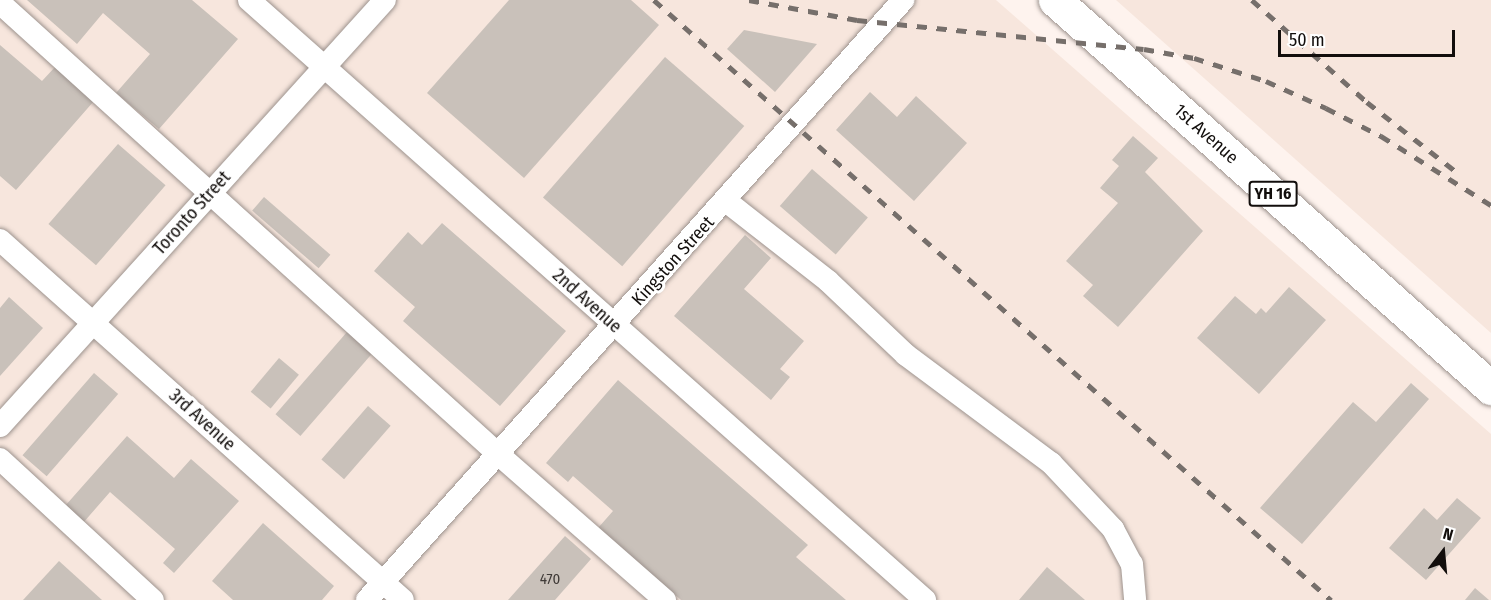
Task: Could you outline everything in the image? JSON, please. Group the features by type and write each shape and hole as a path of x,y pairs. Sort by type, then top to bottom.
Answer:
{"highway":[{"name":"1st Avenue","path":"1055,0 1491,388"}],"street":[{"name":"2nd Avenue","path":"249,0 914,596"},
{"name":"Toronto Street","path":"0,426 385,0"},
{"name":"Kingston Street","path":"367,600 615,326 903,0"},
{"path":"0,3 498,454 665,600"},
{"path":"726,201 828,281 906,355 1051,463 1113,529 1132,564 1135,600"},
{"name":"3rd Avenue","path":"0,240 403,600"},
{"path":"0,459 153,600"}],"shaded area":[{"path":"0,0 996,0 1491,434 1491,600 0,600"},
{"path":"1116,0 1491,0 1491,333"}],"building":[{"path":"27,0 192,0 238,39 159,129 116,93 150,54 103,13 77,44"},
{"path":"509,0 631,0 659,25 524,178 427,93"},
{"path":"744,30 817,44 775,92 727,49"},
{"path":"0,45 42,81 55,67 94,101 16,190 0,176"},
{"path":"665,57 744,126 622,266 543,197"},
{"path":"870,92 897,117 916,96 967,143 914,201 836,130"},
{"path":"1133,136 1158,158 1145,172 1203,231 1118,327 1083,296 1093,285 1066,261 1118,203 1100,188 1119,166 1112,160"},
{"path":"118,144 166,185 96,265 48,224"},
{"path":"812,169 868,218 836,255 780,206"},
{"path":"264,197 330,255 319,268 252,211"},
{"path":"442,223 566,331 500,406 403,321 415,307 374,271 408,232 422,245"},
{"path":"745,235 771,258 744,289 804,341 780,369 790,377 771,400 674,316"},
{"path":"1289,287 1326,320 1259,394 1197,338 1235,296 1256,314 1261,308 1266,313"},
{"path":"9,297 43,328 0,376 0,308"},
{"path":"347,332 372,354 300,436 275,414"},
{"path":"279,358 299,375 271,408 251,392"},
{"path":"94,373 118,394 47,476 22,455"},
{"path":"618,380 808,545 796,557 846,600 681,600 598,528 613,511 573,476 568,482 546,463"},
{"path":"1411,383 1429,399 1302,544 1260,508 1353,402 1376,422"},
{"path":"368,406 391,426 344,479 321,460"},
{"path":"127,436 174,478 191,459 239,501 174,573 163,563 175,549 110,492 83,523 65,506"},
{"path":"1457,498 1481,518 1426,580 1389,548 1424,508 1437,520"},
{"path":"263,523 334,586 322,600 233,600 212,581"},
{"path":"565,536 591,559 555,600 508,600"},
{"path":"59,561 102,600 23,600"},
{"path":"1047,567 1085,600 1019,600"},
{"path":"1475,588 1489,600 1465,600"}],"railway":[{"path":"654,0 1331,600"},
{"path":"749,0 857,20 1144,49 1194,58 1266,81 1326,108 1381,136 1491,205"},
{"path":"1252,0 1367,102 1458,173"}]}
